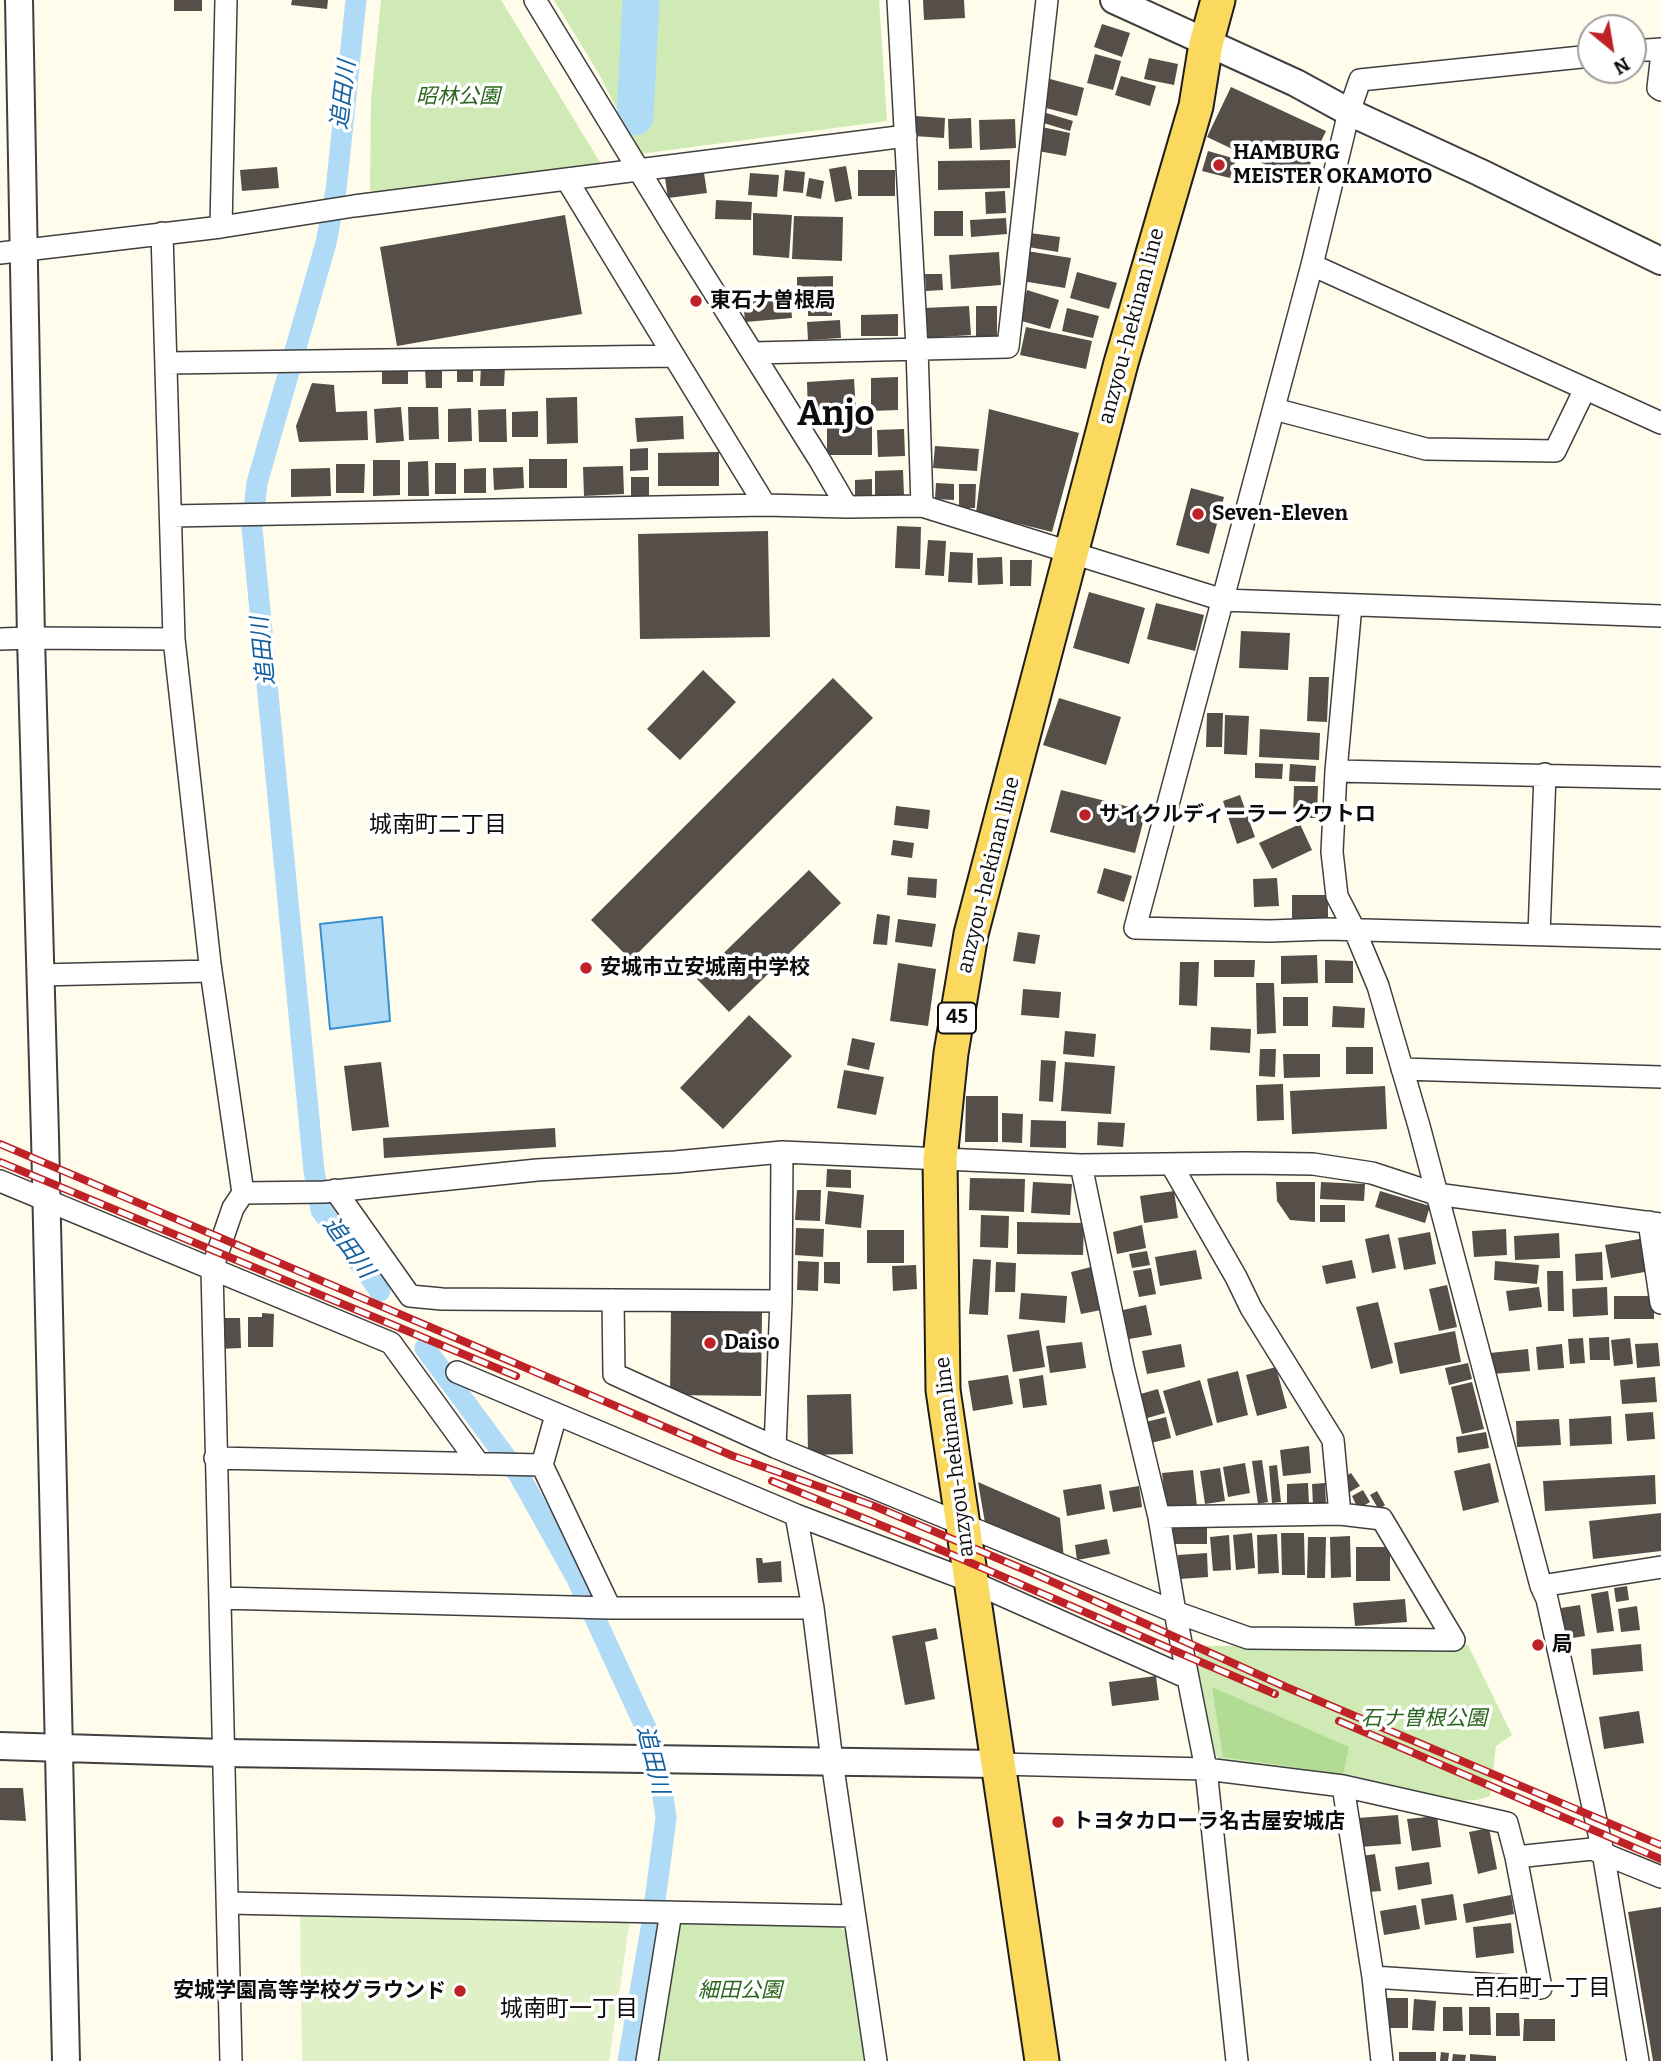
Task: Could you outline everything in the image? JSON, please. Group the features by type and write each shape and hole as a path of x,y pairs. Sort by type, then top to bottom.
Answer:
{"main road":[{"name":"anzyou-hekinan line","path":"1042,2061 996,1764 943,1390 940,1159 951,1053 971,934 1129,337 1196,106 1206,44 1218,0"}],"street":[{"path":"19,0 11,252 31,638 66,2061"},
{"path":"221,227 226,0"},
{"path":"535,0 847,507"},
{"path":"898,0 917,348 922,506"},
{"path":"753,354 1008,347 1047,0"},
{"path":"1114,0 1296,83 1349,112 1467,166 1661,261"},
{"path":"1577,57 1360,80 1349,112 1312,265 1135,928 1661,938"},
{"path":"1661,62 1658,88 1661,90"},
{"path":"11,252 221,227 347,207 906,136"},
{"path":"567,180 765,505"},
{"path":"162,233 174,639 211,971 243,1194 233,1208 212,1269 231,2061"},
{"path":"1312,265 1661,423"},
{"path":"166,363 674,356"},
{"path":"1274,409 1426,449 1555,451 1585,389"},
{"path":"171,516 765,505 922,506 1223,600 1661,616"},
{"path":"1351,605 1336,771 1333,863 1337,896 1378,986 1541,1586 1548,1599 1603,1852 1638,2061"},
{"path":"0,639 174,639"},
{"path":"1336,771 1661,778"},
{"path":"1539,934 1545,774"},
{"path":"39,975 211,971"},
{"path":"1402,1069 1661,1077"},
{"path":"775,1447 781,1301 782,1152"},
{"path":"243,1194 322,1191 537,1170 675,1162 782,1152 1081,1165 1314,1164 1372,1173 1436,1194 1655,1223 1661,1303"},
{"path":"1171,1164 1251,1308 1333,1440 1340,1514"},
{"path":"1081,1165 1159,1517 1206,1769 1237,2061"},
{"path":"0,1181 391,1343 479,1464"},
{"path":"322,1191 410,1296 442,1299 781,1301"},
{"path":"613,1300 614,1374 775,1447 1175,1612 1248,1638 1454,1640 1382,1519 1340,1514 1159,1517"},
{"path":"457,1372 796,1515 970,1581 1188,1678"},
{"path":"556,1415 542,1465 597,1608"},
{"path":"215,1458 542,1465"},
{"path":"796,1515 813,1608 832,1761 876,2061"},
{"path":"1541,1586 1661,1567"},
{"path":"220,1598 597,1608 813,1608"},
{"path":"0,1746 224,1753 1206,1769 1343,1786 1507,1823 1541,1989 1373,1977"},
{"path":"1343,1786 1373,1977 1382,2061"},
{"path":"1516,1857 1592,1849 1661,1877"},
{"path":"228,1903 854,1916"},
{"path":"647,2061 660,1912"}],"green space":[{"name":"昭林公園","path":"381,0 501,0 603,167 384,196 370,190 371,99"},
{"path":"554,0 879,0 887,121 640,154 599,74"},
{"name":"石ナ曽根公園","path":"1468,1645 1512,1735 1496,1746 1490,1796 1456,1801 1365,1779 1218,1759 1211,1743 1196,1657 1205,1646"},
{"path":"1212,1687 1349,1747 1343,1774 1223,1757"},
{"name":"安城学園高等学校グラウンド","path":"300,1915 630,1920 609,2061 302,2061"},
{"name":"細田公園","path":"682,1920 837,1925 846,1932 865,2061 652,2061 675,1926"}],"water":[{"path":"382,917 390,1021 330,1029 320,924"}],"building":[{"path":"174,0 202,0 202,11 174,11"},
{"path":"292,0 328,0 327,9 291,5"},
{"path":"923,0 964,0 965,18 924,20"},
{"path":"1102,24 1130,33 1122,57 1094,47"},
{"path":"1095,54 1121,61 1113,90 1087,83"},
{"path":"1149,58 1178,64 1174,85 1144,79"},
{"path":"1121,76 1156,86 1150,106 1115,95"},
{"path":"1050,79 1084,88 1077,116 1042,107"},
{"path":"1231,87 1326,131 1302,182 1207,137"},
{"path":"1043,112 1073,121 1070,131 1040,122"},
{"path":"915,116 945,118 944,138 914,136"},
{"path":"971,118 972,148 949,149 948,119"},
{"path":"1015,119 1016,148 980,150 979,120"},
{"path":"1042,127 1070,133 1066,156 1038,151"},
{"name":"HAMBURG MEISTER OKAMOTO","path":"1208,151 1236,159 1230,178 1202,171"},
{"path":"1010,160 1010,188 938,190 938,161"},
{"path":"846,166 852,199 835,202 829,169"},
{"path":"277,167 279,188 242,191 240,170"},
{"path":"785,170 805,172 803,193 783,191"},
{"path":"858,170 895,170 895,196 858,196"},
{"path":"704,173 707,193 668,198 665,178"},
{"path":"750,173 779,175 777,197 748,195"},
{"path":"809,178 824,181 821,199 806,196"},
{"path":"1005,191 1006,213 986,214 985,192"},
{"path":"716,200 752,202 751,220 715,219"},
{"path":"934,211 963,211 963,236 934,236"},
{"path":"753,213 792,215 789,258 753,255"},
{"path":"565,215 582,314 397,346 380,247"},
{"path":"794,216 843,217 842,261 792,259"},
{"path":"1006,218 1007,234 971,237 970,220"},
{"path":"1030,233 1060,237 1058,252 1028,247"},
{"path":"1027,251 1071,258 1065,288 1022,281"},
{"path":"999,252 1001,285 951,289 949,255"},
{"path":"1077,272 1117,283 1109,309 1070,298"},
{"path":"925,274 942,274 943,290 926,291"},
{"path":"833,276 833,296 797,296 797,277"},
{"path":"1027,290 1059,300 1050,329 1018,320"},
{"name":"東石ナ曽根局","path":"696,293 703,304 695,309 688,298"},
{"path":"790,293 792,318 745,322 743,297"},
{"path":"832,302 832,316 808,316 808,303"},
{"path":"969,306 971,335 926,338 924,308"},
{"path":"976,306 997,306 997,339 976,340"},
{"path":"1067,308 1099,316 1093,338 1062,331"},
{"path":"898,314 898,336 861,336 861,315"},
{"path":"840,320 841,338 808,340 807,322"},
{"path":"1026,327 1092,341 1086,369 1020,355"},
{"path":"457,366 473,366 473,382 457,382"},
{"path":"481,366 505,367 504,386 480,386"},
{"path":"425,368 442,368 442,388 426,388"},
{"path":"382,369 408,369 408,384 382,384"},
{"path":"898,377 898,410 871,411 871,378"},
{"path":"854,379 856,410 808,412 807,382"},
{"path":"312,383 334,385 336,412 367,411 368,440 299,442 296,426"},
{"path":"577,397 578,443 547,444 546,398"},
{"path":"401,407 404,441 376,443 374,409"},
{"path":"408,407 438,407 439,439 409,440"},
{"path":"471,408 472,441 448,442 448,409"},
{"path":"506,409 507,442 479,442 478,410"},
{"path":"989,409 1079,433 1052,532 976,513"},
{"path":"538,411 538,437 512,437 512,412"},
{"path":"683,416 684,439 637,442 635,418"},
{"path":"872,422 872,455 827,455 827,423"},
{"path":"904,429 905,456 878,457 877,430"},
{"path":"935,446 979,449 977,471 933,468"},
{"path":"648,448 648,470 630,471 630,449"},
{"path":"719,452 719,486 658,486 658,453"},
{"path":"529,459 567,459 567,488 529,488"},
{"path":"373,460 400,460 400,495 373,496"},
{"path":"428,461 429,496 408,496 408,462"},
{"path":"435,463 456,463 456,494 435,494"},
{"path":"336,464 365,464 364,493 336,493"},
{"path":"623,466 624,494 584,496 583,467"},
{"path":"523,467 524,488 494,490 493,468"},
{"path":"330,468 331,496 291,497 291,469"},
{"path":"486,468 486,493 464,493 464,469"},
{"path":"903,470 904,495 875,495 875,471"},
{"path":"631,477 649,477 649,500 631,501"},
{"path":"872,479 872,495 855,496 855,480"},
{"path":"936,483 954,484 954,500 935,499"},
{"path":"959,484 976,484 975,508 959,508"},
{"path":"1191,488 1224,497 1209,554 1176,545"},
{"path":"897,526 921,527 920,569 895,568"},
{"path":"768,531 770,637 640,639 638,534"},
{"path":"928,540 946,541 944,576 925,575"},
{"path":"950,552 973,553 972,583 948,582"},
{"path":"1002,557 1003,584 978,585 977,558"},
{"path":"1010,560 1032,560 1031,586 1010,586"},
{"path":"1089,592 1145,608 1129,664 1073,648"},
{"path":"1156,603 1204,615 1195,651 1147,639"},
{"path":"1241,631 1290,633 1288,670 1239,668"},
{"path":"703,670 736,702 680,760 647,729"},
{"path":"1309,677 1329,677 1327,722 1307,721"},
{"path":"833,678 873,718 631,960 591,920"},
{"path":"1059,698 1121,717 1106,765 1043,745"},
{"path":"1207,713 1223,713 1222,747 1206,747"},
{"path":"1225,715 1249,716 1247,755 1224,754"},
{"path":"1260,729 1320,733 1319,760 1259,757"},
{"path":"1255,763 1283,764 1282,779 1255,778"},
{"path":"1290,764 1316,766 1315,782 1289,781"},
{"path":"1294,786 1318,786 1317,818 1293,818"},
{"path":"1061,790 1146,811 1135,853 1050,832"},
{"path":"1240,795 1255,837 1237,844 1223,801"},
{"path":"896,806 930,810 928,829 894,825"},
{"path":"1300,824 1312,850 1272,869 1259,843"},
{"path":"893,840 914,843 912,858 891,855"},
{"path":"1104,868 1132,876 1124,902 1097,893"},
{"path":"809,870 841,903 729,1012 697,979"},
{"path":"908,877 937,879 936,898 907,895"},
{"path":"1277,878 1279,906 1254,907 1253,879"},
{"path":"1292,895 1328,895 1328,920 1292,921"},
{"path":"877,914 890,916 887,945 873,944"},
{"path":"898,919 936,924 932,947 895,942"},
{"path":"1018,932 1040,935 1035,964 1013,961"},
{"path":"1317,955 1318,983 1281,984 1281,956"},
{"path":"1214,960 1255,960 1254,977 1214,977"},
{"path":"1325,960 1353,961 1353,983 1325,983"},
{"path":"1180,962 1199,962 1197,1006 1179,1005"},
{"path":"898,963 936,969 928,1026 890,1021"},
{"path":"1256,983 1274,983 1276,1033 1257,1034"},
{"path":"1023,989 1061,992 1059,1018 1021,1015"},
{"path":"1283,997 1308,997 1308,1026 1283,1026"},
{"path":"1333,1006 1365,1008 1364,1028 1332,1027"},
{"path":"749,1015 792,1056 723,1129 680,1088"},
{"path":"1211,1027 1251,1029 1250,1053 1210,1050"},
{"path":"1065,1031 1096,1034 1094,1057 1063,1054"},
{"path":"852,1038 875,1043 869,1070 847,1065"},
{"path":"1346,1047 1373,1047 1373,1074 1346,1074"},
{"path":"1260,1049 1276,1049 1275,1077 1259,1076"},
{"path":"1283,1054 1320,1054 1320,1077 1284,1078"},
{"path":"1041,1060 1056,1061 1053,1102 1039,1101"},
{"path":"381,1062 389,1127 352,1131 344,1066"},
{"path":"1065,1062 1115,1066 1111,1114 1061,1111"},
{"path":"844,1070 884,1077 876,1115 837,1108"},
{"path":"1283,1084 1284,1120 1257,1121 1256,1085"},
{"path":"1385,1086 1387,1129 1292,1134 1290,1091"},
{"path":"966,1096 998,1096 998,1142 965,1142"},
{"path":"1002,1113 1023,1114 1022,1143 1002,1142"},
{"path":"1031,1120 1066,1121 1066,1148 1030,1147"},
{"path":"1098,1122 1125,1123 1123,1147 1097,1145"},
{"path":"555,1128 556,1147 384,1158 383,1138"},
{"path":"827,1169 851,1170 851,1188 826,1187"},
{"path":"970,1178 1025,1179 1024,1212 969,1210"},
{"path":"1033,1182 1072,1184 1070,1215 1031,1213"},
{"path":"1276,1182 1315,1182 1315,1222 1290,1220 1277,1201"},
{"path":"1321,1182 1365,1184 1364,1201 1320,1199"},
{"path":"797,1190 821,1190 820,1221 795,1220"},
{"path":"828,1191 864,1195 861,1228 825,1224"},
{"path":"1174,1191 1178,1218 1144,1223 1140,1196"},
{"path":"1380,1191 1430,1206 1425,1223 1375,1207"},
{"path":"1320,1205 1345,1205 1345,1222 1320,1222"},
{"path":"981,1215 1009,1216 1008,1248 980,1247"},
{"path":"1017,1222 1084,1223 1083,1255 1017,1254"},
{"path":"1142,1225 1146,1248 1117,1254 1113,1232"},
{"path":"796,1228 824,1229 823,1257 795,1255"},
{"path":"1506,1229 1507,1255 1474,1257 1472,1231"},
{"path":"867,1230 904,1230 904,1263 867,1263"},
{"path":"1430,1232 1436,1264 1404,1270 1398,1238"},
{"path":"1559,1233 1560,1258 1515,1260 1514,1236"},
{"path":"1389,1234 1396,1268 1372,1273 1365,1239"},
{"path":"1645,1238 1650,1271 1611,1278 1605,1245"},
{"path":"1196,1250 1202,1279 1160,1286 1155,1257"},
{"path":"1147,1251 1150,1265 1132,1268 1129,1254"},
{"path":"1602,1252 1603,1280 1576,1281 1575,1254"},
{"path":"973,1259 991,1260 988,1315 969,1314"},
{"path":"1352,1260 1356,1278 1326,1284 1322,1266"},
{"path":"798,1261 819,1262 818,1291 797,1290"},
{"path":"1495,1261 1539,1265 1537,1284 1494,1280"},
{"path":"824,1262 840,1262 840,1284 824,1283"},
{"path":"996,1262 1016,1263 1015,1292 995,1292"},
{"path":"916,1265 917,1289 893,1291 892,1266"},
{"path":"1091,1267 1101,1310 1081,1314 1071,1272"},
{"path":"1151,1268 1156,1294 1139,1297 1133,1271"},
{"path":"1547,1271 1563,1271 1564,1311 1548,1311"},
{"path":"1447,1285 1457,1327 1439,1331 1429,1289"},
{"path":"1539,1287 1542,1307 1509,1311 1506,1291"},
{"path":"1607,1287 1608,1315 1573,1317 1572,1289"},
{"path":"1021,1293 1067,1296 1065,1323 1019,1319"},
{"path":"1614,1296 1654,1296 1654,1319 1614,1319"},
{"path":"1378,1302 1393,1363 1371,1369 1356,1307"},
{"path":"1146,1305 1152,1335 1129,1339 1123,1310"},
{"path":"671,1311 762,1312 761,1396 670,1395"},
{"path":"262,1313 274,1314 273,1347 248,1347 248,1317 262,1317"},
{"path":"216,1318 240,1318 241,1348 217,1349"},
{"path":"1039,1330 1045,1367 1013,1372 1007,1335"},
{"path":"1455,1331 1461,1362 1400,1374 1394,1343"},
{"path":"1609,1337 1610,1360 1590,1360 1589,1338"},
{"path":"1583,1338 1585,1363 1570,1364 1568,1339"},
{"path":"1630,1338 1633,1364 1614,1366 1611,1340"},
{"path":"1082,1342 1086,1368 1050,1373 1046,1346"},
{"path":"1658,1343 1660,1366 1637,1368 1635,1344"},
{"path":"1181,1344 1185,1367 1147,1374 1142,1351"},
{"path":"1562,1344 1564,1368 1538,1370 1536,1347"},
{"path":"1528,1349 1530,1371 1492,1374 1490,1353"},
{"path":"1468,1363 1472,1379 1449,1385 1445,1368"},
{"path":"1276,1367 1287,1408 1257,1416 1246,1375"},
{"path":"1238,1371 1248,1415 1217,1423 1207,1379"},
{"path":"1008,1375 1013,1404 973,1411 968,1381"},
{"path":"1043,1375 1047,1405 1023,1408 1019,1379"},
{"path":"1655,1377 1657,1402 1622,1404 1620,1380"},
{"path":"1200,1380 1213,1425 1176,1436 1163,1391"},
{"path":"1472,1382 1484,1429 1462,1434 1451,1387"},
{"path":"1158,1389 1165,1413 1144,1419 1137,1395"},
{"path":"851,1394 853,1454 808,1455 807,1395"},
{"path":"1653,1412 1655,1439 1627,1441 1625,1414"},
{"path":"1611,1416 1612,1444 1570,1446 1569,1419"},
{"path":"1166,1417 1171,1438 1151,1443 1146,1422"},
{"path":"1559,1419 1561,1445 1517,1447 1516,1421"},
{"path":"1486,1432 1489,1448 1458,1453 1456,1437"},
{"path":"1309,1446 1311,1473 1283,1476 1280,1450"},
{"path":"1262,1460 1268,1502 1258,1504 1252,1461"},
{"path":"1245,1463 1250,1493 1228,1497 1223,1467"},
{"path":"1490,1463 1499,1502 1463,1511 1454,1471"},
{"path":"1277,1465 1281,1502 1272,1503 1269,1466"},
{"path":"1220,1468 1225,1501 1205,1504 1200,1471"},
{"path":"1193,1470 1197,1506 1166,1509 1162,1473"},
{"path":"1351,1473 1360,1486 1348,1493 1340,1480"},
{"path":"1655,1475 1656,1504 1545,1511 1543,1481"},
{"path":"978,1482 1060,1518 1064,1559 985,1523"},
{"path":"1308,1483 1309,1505 1287,1505 1287,1484"},
{"path":"1325,1483 1326,1505 1313,1506 1312,1484"},
{"path":"1101,1484 1105,1509 1067,1516 1063,1490"},
{"path":"1139,1486 1142,1507 1113,1512 1109,1491"},
{"path":"1363,1490 1370,1502 1358,1509 1352,1496"},
{"path":"1377,1491 1385,1505 1379,1510 1370,1495"},
{"path":"1661,1513 1661,1551 1593,1559 1589,1521"},
{"path":"1173,1526 1207,1526 1207,1544 1173,1544"},
{"path":"1252,1533 1255,1568 1236,1570 1233,1535"},
{"path":"1281,1533 1304,1533 1305,1575 1282,1575"},
{"path":"1277,1534 1279,1573 1258,1574 1257,1535"},
{"path":"1229,1535 1231,1570 1213,1571 1210,1537"},
{"path":"1350,1536 1351,1577 1331,1578 1330,1537"},
{"path":"1308,1537 1326,1537 1325,1578 1307,1578"},
{"path":"1107,1539 1110,1554 1077,1560 1075,1545"},
{"path":"1356,1547 1390,1547 1390,1581 1356,1581"},
{"path":"1207,1553 1208,1577 1179,1579 1178,1555"},
{"path":"756,1558 762,1558 763,1563 781,1561 782,1582 758,1583"},
{"path":"1627,1586 1629,1600 1616,1602 1614,1588"},
{"path":"1608,1591 1614,1631 1597,1633 1591,1594"},
{"path":"1405,1599 1407,1622 1355,1626 1353,1603"},
{"path":"1580,1605 1585,1636 1566,1639 1561,1608"},
{"path":"1637,1606 1640,1630 1621,1632 1618,1609"},
{"path":"936,1628 938,1639 925,1642 935,1699 905,1705 892,1636"},
{"name":"局","path":"1534,1639 1543,1640 1542,1652 1533,1651"},
{"path":"1641,1644 1643,1671 1593,1675 1591,1649"},
{"path":"1156,1676 1159,1700 1112,1706 1109,1682"},
{"path":"1639,1711 1644,1743 1604,1749 1599,1717"},
{"path":"0,1788 23,1788 26,1821 0,1820"},
{"path":"1398,1815 1401,1844 1360,1847 1358,1818"},
{"path":"1437,1816 1441,1847 1412,1851 1407,1819"},
{"path":"1489,1828 1497,1869 1478,1874 1469,1832"},
{"path":"1375,1854 1381,1891 1368,1892 1362,1856"},
{"path":"1429,1862 1432,1884 1398,1890 1395,1867"},
{"path":"1453,1894 1457,1920 1425,1925 1421,1899"},
{"path":"1511,1895 1514,1914 1466,1923 1463,1904"},
{"path":"1416,1905 1420,1929 1384,1935 1380,1911"},
{"path":"1661,1907 1661,2061 1653,2061 1628,1912"},
{"path":"1511,1923 1514,1953 1476,1958 1473,1927"},
{"path":"1387,1998 1408,1998 1408,2028 1388,2028"},
{"path":"1414,1999 1436,2001 1434,2031 1412,2030"},
{"path":"1443,2007 1462,2007 1463,2031 1443,2031"},
{"path":"1469,2007 1490,2007 1491,2035 1469,2035"},
{"path":"1496,2013 1519,2013 1520,2036 1496,2036"},
{"path":"1524,2019 1555,2019 1555,2041 1523,2041"},
{"path":"1399,2052 1436,2052 1436,2061 1399,2061"},
{"path":"1441,2052 1449,2053 1448,2061 1440,2061"},
{"path":"1453,2054 1466,2055 1465,2061 1452,2061"},
{"path":"1470,2054 1496,2056 1496,2061 1470,2061"}],"waterway":[{"name":"追田川","path":"356,0 336,190 326,243 257,483 252,528 314,1171 321,1210 380,1291"},
{"path":"635,117 641,0"},
{"name":"追田川","path":"425,1348 519,1475 577,1579 650,1737 661,1781 666,1818 652,1923 628,2061"}],"railway":[{"path":"0,1144 733,1456 874,1506 1037,1575 1286,1687 1661,1845"},
{"path":"0,1162 516,1376"},
{"path":"772,1481 927,1544 1275,1694"},
{"path":"1339,1721 1661,1859"}],"place":[{"name":"HAMBURG MEISTER OKAMOTO","path":"1219,165"},
{"name":"東石ナ曽根局","path":"696,301"},
{"name":"Seven-Eleven","path":"1198,514"},
{"name":"サイクルディーラー クワトロ","path":"1085,815"},
{"name":"安城市立安城南中学校","path":"586,968"},
{"name":"Daiso","path":"710,1343"},
{"name":"局","path":"1538,1645"},
{"name":"トヨタカローラ名古屋安城店","path":"1058,1822"},
{"name":"安城学園高等学校グラウンド","path":"460,1991"}],"district":[{"name":"Anjo","path":"836,415"},
{"name":"城南町二丁目","path":"438,826"},
{"name":"百石町一丁目","path":"1542,1989"},
{"name":"城南町一丁目","path":"569,2010"}]}
